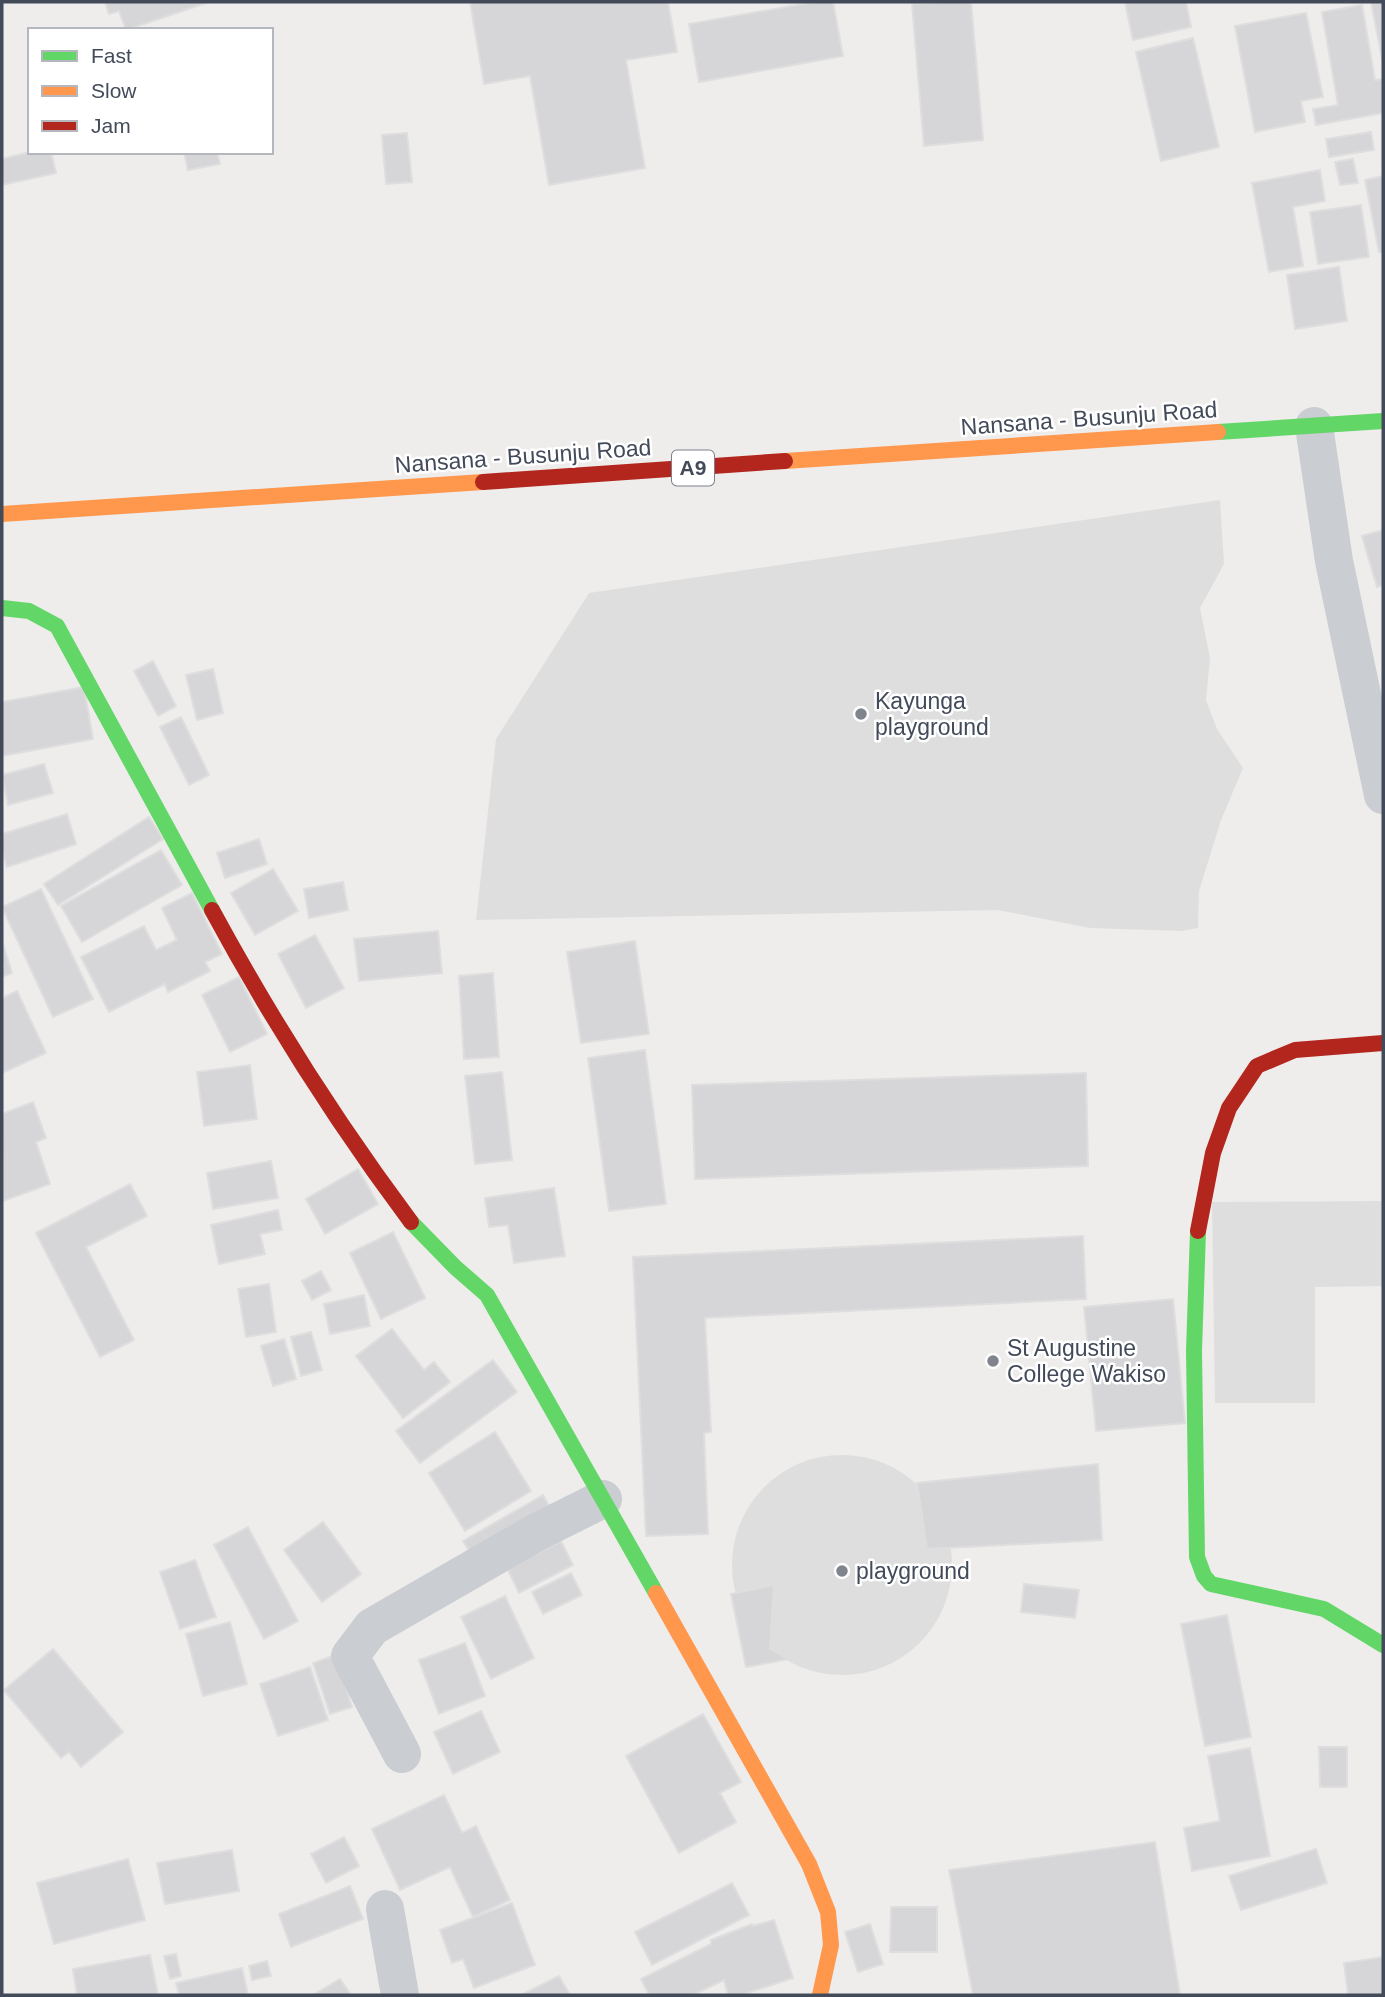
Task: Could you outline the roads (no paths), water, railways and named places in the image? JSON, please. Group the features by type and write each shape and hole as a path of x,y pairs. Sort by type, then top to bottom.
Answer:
{"street":[{"name":"Nansana - Busunju Road","path":"2,514 1383,421"},
{"path":"1314,426 1334,561 1383,795"},
{"path":"2,608 29,611 57,626 248,977 359,1152 411,1222 487,1295 809,1864 828,1912 831,1945 820,1995"},
{"path":"1383,1043 1295,1049 1257,1066 1229,1108 1213,1153 1198,1227 1194,1351 1197,1557 1204,1576 1211,1584 1324,1609 1383,1645"},
{"path":"402,1754 350,1656 372,1627 537,1532 603,1499"},
{"path":"385,1909 400,1995"}],"place":[{"name":"Kayunga playground","path":"861,714"},
{"name":"St Augustine College Wakiso","path":"993,1361"},
{"name":"playground","path":"842,1571"}]}
